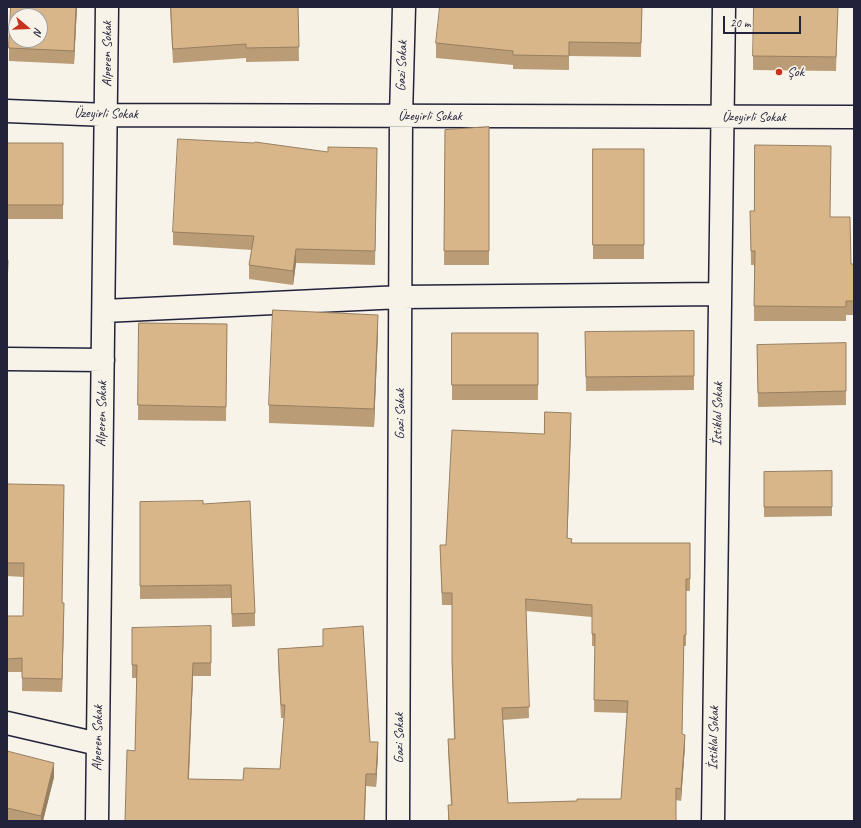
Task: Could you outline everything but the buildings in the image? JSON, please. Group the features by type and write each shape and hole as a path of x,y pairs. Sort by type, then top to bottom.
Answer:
{"street":[{"name":"Alperen Sokak","path":"97,821 107,115 107,7"},
{"name":"Gazi Sokak","path":"398,821 401,116 404,7"},
{"name":"İstiklal Sokak","path":"713,821 724,7"},
{"name":"Üzeyirli Sokak","path":"7,111 107,115 854,117"},
{"path":"104,311 401,297 720,294"},
{"path":"7,360 103,360"},
{"path":"7,723 98,744"}],"place":[{"name":"Şok","path":"779,72"}]}
